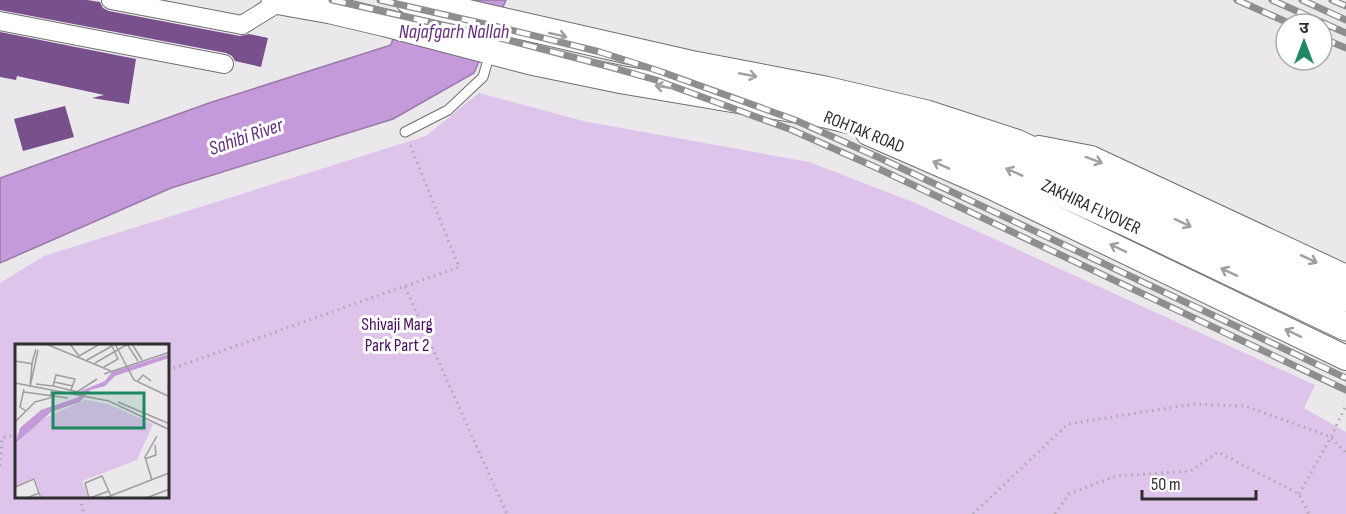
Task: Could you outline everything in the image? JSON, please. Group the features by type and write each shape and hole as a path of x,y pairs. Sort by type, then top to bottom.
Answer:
{"main road":[{"name":"ROHTAK ROAD","path":"409,0 689,64 847,95 927,114 1016,143 1091,158 1346,277"},
{"name":"ROHTAK ROAD","path":"278,1 332,10 531,61 623,80 825,114 987,185 1346,358"},
{"name":"ZAKHIRA FLYOVER","path":"825,114 919,137 1006,168 1130,224 1289,286 1346,298"},
{"name":"ZAKHIRA FLYOVER","path":"1016,143 1139,202 1289,286 1346,327"}],"street":[{"path":"111,0 242,25 278,1"},
{"path":"0,21 224,64"}],"lane":[{"path":"405,132 448,110 476,84 483,77 491,50"}],"path":[{"path":"170,369 459,267 405,132"},
{"path":"405,286 507,514"},
{"path":"973,514 1068,424 1194,404 1245,406 1331,437 1346,453"},
{"path":"1299,494 1346,405"},
{"path":"0,466 1,438"},
{"path":"1055,514 1070,494 1116,476 1191,471 1218,452 1299,494 1309,514"},
{"path":"80,499 84,514"}],"green space":[{"name":"Shivaji Marg Park Part 2","path":"479,93 583,121 809,162 913,202 1315,385 1304,408 1346,432 1346,514 0,514 0,283 44,256 426,136"}],"water":[{"name":"Najafgarh Nallah","path":"405,0 506,0 474,73 393,119 171,188 0,263 0,178 209,103 391,45"}],"building":[{"path":"0,0 87,0 100,2 103,8 109,11 240,36 249,34 268,38 261,67 235,61 226,53 0,10"},
{"path":"0,32 136,59 129,104 92,98 104,95 17,76 16,80 0,77"},
{"path":"65,106 74,137 23,151 14,119"}],"railway":[{"path":"332,0 496,37 603,65 656,80 792,130 1346,390"},
{"path":"380,0 600,52 795,120 1346,378"},
{"path":"1237,0 1274,16"},
{"path":"1272,0 1346,33"},
{"path":"1302,0 1346,20"},
{"path":"1332,0 1346,6"},
{"path":"1334,43 1346,48"}],"water label":[{"name":"Sahibi River","path":"246,137"}]}
